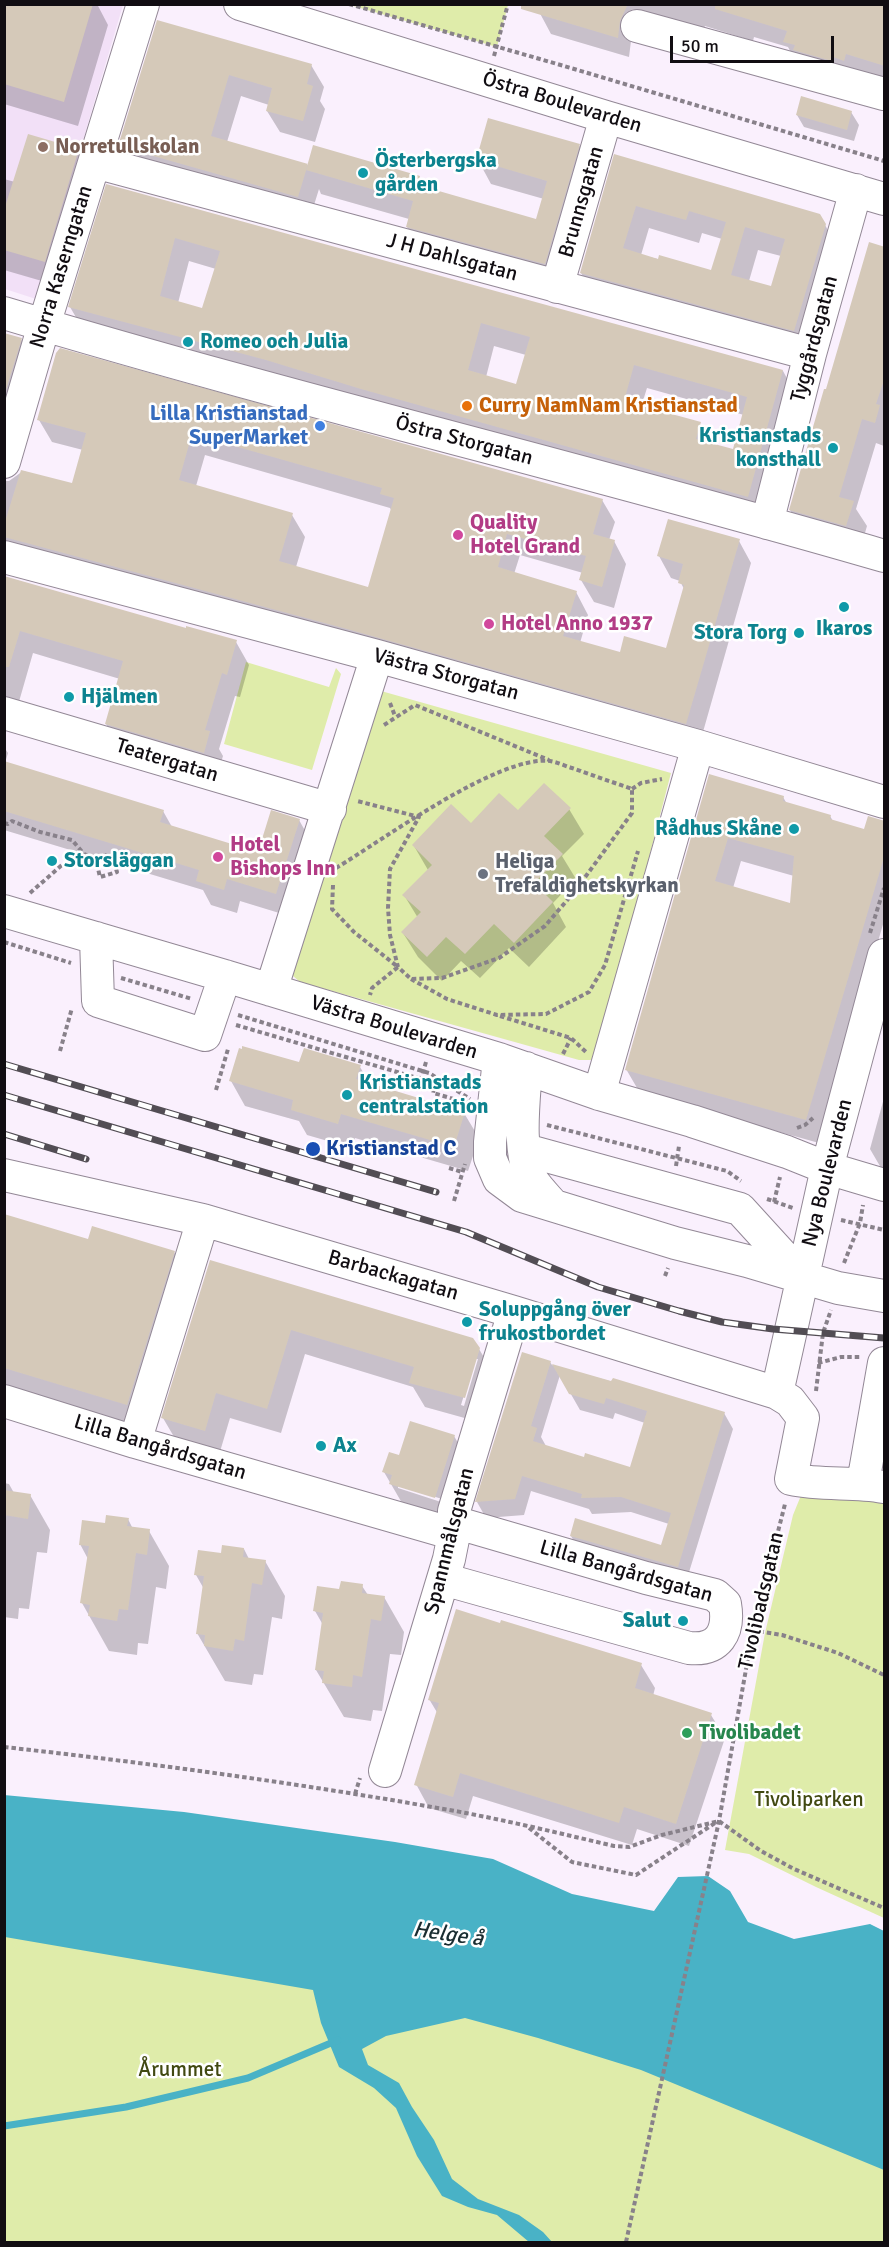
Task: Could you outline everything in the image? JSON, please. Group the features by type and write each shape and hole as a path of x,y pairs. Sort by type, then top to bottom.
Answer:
{"street":[{"name":"Norra Kaserngatan","path":"4,462 143,4"},
{"name":"Östra Boulevarden","path":"240,4 606,117 870,195"},
{"path":"637,26 885,94"},
{"name":"Brunnsgatan","path":"557,287 606,117"},
{"name":"J H Dahlsgatan","path":"95,162 810,354"},
{"name":"Tyggårdsgatan","path":"767,523 810,354 870,195"},
{"name":"Östra Storgatan","path":"4,313 885,556"},
{"name":"Västra Storgatan","path":"4,557 376,656 698,746 885,802"},
{"path":"271,990 341,810 376,656"},
{"name":"Teatergatan","path":"4,713 341,810"},
{"path":"603,1082 698,746"},
{"name":"Västra Boulevarden","path":"13,913 225,975 512,1064 603,1082 692,1121 787,1152 827,1168 885,1185"},
{"path":"96,938 98,1001 206,1035 225,975"},
{"name":"Nya Boulevarden","path":"777,1393 827,1168 883,966"},
{"path":"512,1064 523,1118 526,1164 533,1180 553,1205"},
{"path":"512,1064 490,1142 490,1158 499,1179 522,1196 675,1243 838,1288 885,1296"},
{"path":"525,1150 740,1209 803,1278"},
{"name":"Barbackagatan","path":"4,1176 203,1220 777,1393"},
{"path":"135,1442 203,1220"},
{"name":"Spannmålsgatan","path":"385,1771 443,1579 454,1528 454,1511 514,1312"},
{"path":"777,1393 790,1401 803,1418 791,1479 803,1482 874,1485 874,1360"},
{"name":"Lilla Bangårdsgatan","path":"4,1401 135,1442 454,1528 715,1594 740,1626 707,1648 688,1648 443,1579"}],"path":[{"path":"349,4 885,161"},
{"path":"496,47 508,4"},
{"path":"381,733 385,722 415,705 550,761 632,789 632,813 575,891 545,926 499,958 442,978 411,979"},
{"path":"337,860 334,870 476,782 521,765 550,761"},
{"path":"658,789 661,779"},
{"path":"341,810 356,800 419,817"},
{"path":"398,967 390,935 387,908 390,869 419,817"},
{"path":"4,823 8,824 12,821 40,832 72,840 82,851 92,857 106,855 121,858"},
{"path":"497,1015 546,1014 589,992 605,965 642,841"},
{"path":"13,913 62,865 68,864 82,851"},
{"path":"94,856 100,877 117,872 112,856"},
{"path":"334,879 332,909 354,932 411,979 447,999 571,1038 603,1082"},
{"path":"364,1019 372,988 398,967"},
{"path":"235,1024 435,1083 433,1093 471,1102 434,1076 238,1015"},
{"path":"421,1079 426,1061"},
{"path":"674,1176 679,1146"},
{"path":"454,1201 465,1161"},
{"path":"448,1168 462,1172"},
{"path":"860,1223 885,1230"},
{"path":"818,1363 841,1357 874,1360"},
{"name":"Tivolibadsgatan","path":"626,2242 719,1821 740,1626 791,1479"},
{"path":"740,1626 782,1635 838,1653 885,1675"},
{"path":"4,1747 131,1761 337,1791 434,1807 629,1847 662,1835 719,1821 761,1851 794,1869 885,1908"},
{"path":"528,1827 572,1862 636,1875 719,1821"}],"shaded area":[{"name":"Norretullskolan","path":"5,5 123,5 36,299 5,289"}],"green space":[{"path":"350,5 508,5 497,47"},
{"path":"246,662 329,687 336,668 341,674 312,770 224,744"},
{"path":"374,689 671,773 599,1050 591,1060 579,1060 300,982 293,976 291,965"},
{"name":"Tivoliparken","path":"811,1471 884,1483 884,1918 749,1854 725,1850 765,1633 793,1515"},
{"name":"Årummet","path":"4,1877 884,2081 884,2242 5,2242"}],"water":[{"name":"Helge å","path":"4,1795 184,1812 395,1842 493,1859 572,1894 654,1911 678,1877 708,1876 730,1891 748,1922 794,1939 870,1924 884,1931 884,2170 641,2070 465,2018 386,2036 362,2049 368,2065 399,2083 434,2140 452,2179 478,2199 519,2215 543,2232 552,2242 529,2242 497,2215 468,2207 442,2196 417,2156 396,2108 374,2088 339,2067 321,2023 313,1990 5,1937"}],"building":[{"path":"4,4 93,4 64,102 4,84"},
{"path":"521,4 628,4 620,21 618,38 521,9"},
{"path":"715,4 885,4 885,66 846,54 844,61 833,57 832,61 793,50 795,45 783,42 787,31 715,9"},
{"path":"157,20 312,64 307,84 313,86 303,121 266,111 272,88 229,75 211,136 308,164 298,197 118,146"},
{"path":"801,96 852,111 847,130 796,115"},
{"path":"488,118 580,144 545,264 406,227 413,201 306,170 313,145 420,176 418,185 536,219 547,181 476,160"},
{"path":"28,134 79,149 45,262 4,250 4,210"},
{"path":"614,154 820,214 826,224 794,331 580,273","holes":["636,206 686,220 689,211 726,222 711,270 659,255 658,259 623,248","745,227 785,239 771,286 731,275"]},
{"path":"106,184 783,370 748,497 361,389 266,360 68,307","holes":["175,238 220,251 202,308 160,296","481,323 530,337 516,384 468,370","634,365 747,397 733,449 696,439 701,422 624,401"]},
{"path":"869,242 885,247 885,377 876,404 880,405 875,423 862,419 839,497 854,501 846,526 789,510"},
{"path":"4,333 22,338 4,396"},
{"path":"60,348 603,499 593,534 615,540 602,587 579,580 586,556 507,534 498,567 577,591 563,636 620,652 624,636 666,648 684,585 678,583 683,564 657,556 668,519 740,539 686,724 347,629 4,537 4,525 21,470 72,483 86,433 37,420 56,353","holes":["192,434 382,488 380,494 394,498 368,587 279,561 293,513 179,480"]},
{"path":"4,576 186,628 186,626 237,640 227,675 222,673 205,730 210,731 204,753 105,724 123,661 20,631 9,667 4,667"},
{"path":"4,761 164,810 160,822 258,852 271,810 300,819 276,894 227,879 224,890 196,881 199,870 4,811"},
{"path":"709,774 784,796 783,801 831,815 830,819 864,829 868,816 885,821 885,854 806,1120 625,1070","holes":["728,838 794,856 790,903 715,881"]},
{"name":"Heliga Trefaldighetskyrkan","path":"544,783 571,808 544,836 563,854 534,883 553,902 514,943 494,924 465,954 446,937 427,957 401,932 421,912 402,895 432,865 412,845 451,804 471,823 499,793 518,810"},
{"name":"Kristianstads centralstation","path":"242,1046 299,1062 304,1048 361,1065 356,1079 465,1112 454,1147 341,1114 338,1124 291,1110 293,1100 229,1081 239,1048 242,1049"},
{"path":"4,1214 88,1239 92,1226 175,1251 127,1405 4,1368"},
{"path":"210,1260 473,1338 480,1348 465,1398 409,1383 414,1367 291,1330 267,1409 216,1393 205,1431 161,1418"},
{"path":"522,1352 551,1361 531,1426 537,1428 533,1441 584,1457 585,1453 630,1467 647,1411 606,1398 604,1404 569,1394 552,1364 611,1381 613,1378 725,1412 678,1567 570,1536 575,1518 661,1545 671,1513 621,1497 581,1498 582,1494 522,1476 515,1499 475,1502"},
{"path":"410,1421 455,1435 435,1498 389,1484 392,1475 382,1472 389,1452 399,1455"},
{"path":"4,1490 31,1494 28,1519 4,1515"},
{"path":"106,1515 129,1518 127,1526 150,1529 147,1555 136,1553 128,1610 119,1609 117,1621 88,1616 90,1605 80,1603 89,1546 79,1545 82,1520 105,1523"},
{"path":"222,1545 244,1548 243,1557 266,1560 262,1585 252,1583 244,1641 235,1639 233,1651 204,1646 205,1635 196,1634 204,1576 194,1575 198,1550 221,1553"},
{"path":"341,1581 363,1584 362,1593 385,1596 381,1621 371,1619 362,1677 353,1675 352,1687 322,1683 324,1671 315,1670 323,1613 313,1611 317,1586 339,1589"},
{"path":"456,1609 500,1623 501,1620 642,1663 635,1688 712,1713 676,1824 624,1807 619,1823 460,1773 453,1797 414,1785 439,1703 428,1700"}],"waterway":[{"path":"4,2126 126,2107 248,2078 338,2040"}],"railway":[{"path":"4,1064 436,1192"},
{"path":"4,1095 466,1232 598,1287 679,1311 722,1322 773,1329 884,1338"},
{"path":"4,1134 86,1159"}],"place":[{"name":"Norretullskolan","path":"43,147"},
{"name":"Österbergska gården","path":"363,173"},
{"name":"Romeo och Julia","path":"188,342"},
{"name":"Curry NamNam Kristianstad","path":"467,406"},
{"name":"Lilla Kristianstad SuperMarket","path":"320,426"},
{"name":"Kristianstads konsthall","path":"833,448"},
{"name":"Quality Hotel Grand","path":"458,535"},
{"name":"Ikaros","path":"844,607"},
{"name":"Hotel Anno 1937","path":"489,624"},
{"name":"Stora Torg","path":"799,633"},
{"name":"Hjälmen","path":"69,697"},
{"name":"Rådhus Skåne","path":"794,829"},
{"name":"Hotel Bishops Inn","path":"218,857"},
{"name":"Storsläggan","path":"52,861"},
{"name":"Heliga Trefaldighetskyrkan","path":"483,874"},
{"name":"Kristianstads centralstation","path":"347,1095"},
{"name":"Kristianstad C","path":"313,1149"},
{"name":"Soluppgång över frukostbordet","path":"467,1322"},
{"name":"Ax","path":"321,1446"},
{"name":"Salut","path":"683,1621"},
{"name":"Tivolibadet","path":"687,1733"}]}
